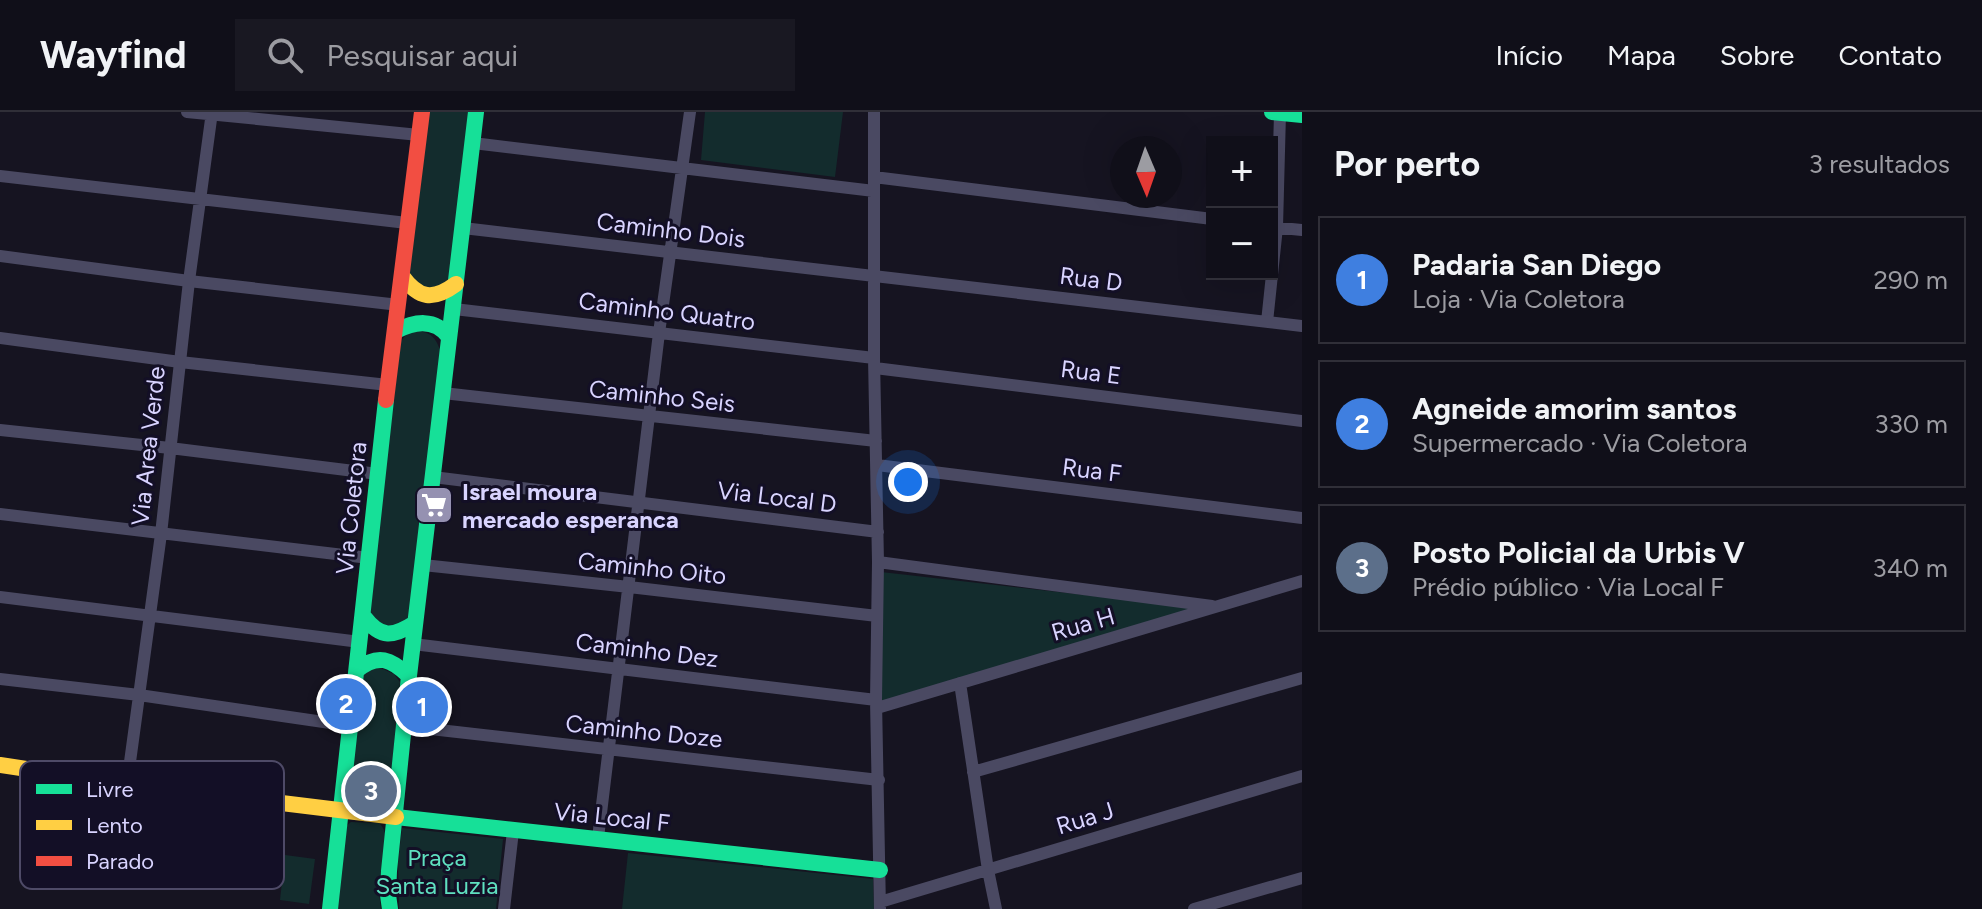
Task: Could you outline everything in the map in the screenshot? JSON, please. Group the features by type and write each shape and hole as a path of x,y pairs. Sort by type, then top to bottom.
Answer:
{"street":[{"path":"187,112 419,135"},
{"name":"Via Coletora","path":"330,909 388,385 422,112"},
{"path":"390,909 389,871 409,676 476,112"},
{"path":"598,838 659,333 690,112"},
{"path":"874,112 878,532 876,704 880,905"},
{"path":"1272,112 1299,114"},
{"name":"Via Area Verde","path":"130,761 212,113"},
{"path":"1275,208 1280,113"},
{"path":"473,143 683,169 874,184 1206,218"},
{"path":"0,176 407,223"},
{"path":"1278,227 1302,230"},
{"name":"Caminho Dois","path":"463,228 874,275"},
{"path":"0,256 399,305"},
{"name":"Rua D","path":"874,275 1302,326"},
{"path":"402,276 409,288 427,296 437,296 456,284"},
{"path":"1267,322 1270,280"},
{"name":"Caminho Quatro","path":"454,309 875,363"},
{"path":"396,331 406,325 430,323 441,327 449,337"},
{"path":"0,338 388,385"},
{"name":"Rua E","path":"875,363 1302,421"},
{"name":"Caminho Seis","path":"443,393 876,441"},
{"path":"0,430 378,474"},
{"name":"Rua F","path":"877,465 1302,518"},
{"name":"Via Local D","path":"433,477 878,532"},
{"path":"0,514 369,558"},
{"path":"878,562 1220,607"},
{"name":"Caminho Oito","path":"423,565 877,616"},
{"name":"Rua H","path":"876,704 960,683 1302,581"},
{"path":"0,597 360,642"},
{"path":"364,617 383,634 403,632 415,623"},
{"name":"Caminho Dez","path":"413,644 876,704"},
{"path":"357,670 365,662 376,659 392,661 409,676"},
{"path":"973,772 1302,678"},
{"path":"0,679 139,695 351,726"},
{"path":"960,683 996,909"},
{"name":"Caminho Doze","path":"404,726 879,780"},
{"name":"Via Local F","path":"0,765 20,768"},
{"name":"Rua J","path":"880,905 1302,776"},
{"name":"Via Local F","path":"284,802 513,831 880,870"},
{"path":"504,909 513,831"},
{"path":"1194,909 1302,878"}],"green space":[{"path":"427,112 470,112 450,281 443,287 422,290 408,277"},
{"path":"705,112 843,112 835,177 701,160"},
{"path":"418,331 433,337 441,352 411,617 406,625 379,628 368,610 401,341 408,332"},
{"path":"881,572 1201,608 880,704"},
{"path":"376,666 394,674 400,682 388,808 382,811 347,804 363,675"},
{"path":"351,822 379,823 384,829 387,845 380,891 381,909 335,909 345,827"},
{"name":"Praça Santa Luzia","path":"402,828 503,839 496,909 399,909 398,862"},
{"path":"628,853 873,879 874,909 622,909"},
{"path":"285,855 315,859 309,904 280,900 281,889 284,889"}],"traffic: fast":[{"path":"390,909 389,871 409,676 476,112"},
{"path":"1272,112 1302,115"},
{"path":"396,331 424,323 437,327 449,337"},
{"path":"330,909 386,400"},
{"path":"364,617 376,629 388,634 415,623"},
{"path":"357,670 371,661 384,660 409,676"},
{"path":"396,817 880,870"}],"traffic: slow":[{"path":"402,276 414,289 427,295 440,293 456,284"},
{"path":"0,765 20,768"},
{"path":"284,803 396,817"}],"traffic: jam":[{"path":"386,400 422,112"}],"place":[{"name":"Israel moura mercado esperanca","path":"434,505"},
{"name":"Agneide amorim santos","path":"346,704"},
{"name":"Padaria San Diego","path":"422,707"},
{"name":"Posto Policial da Urbis V","path":"371,791"}]}
